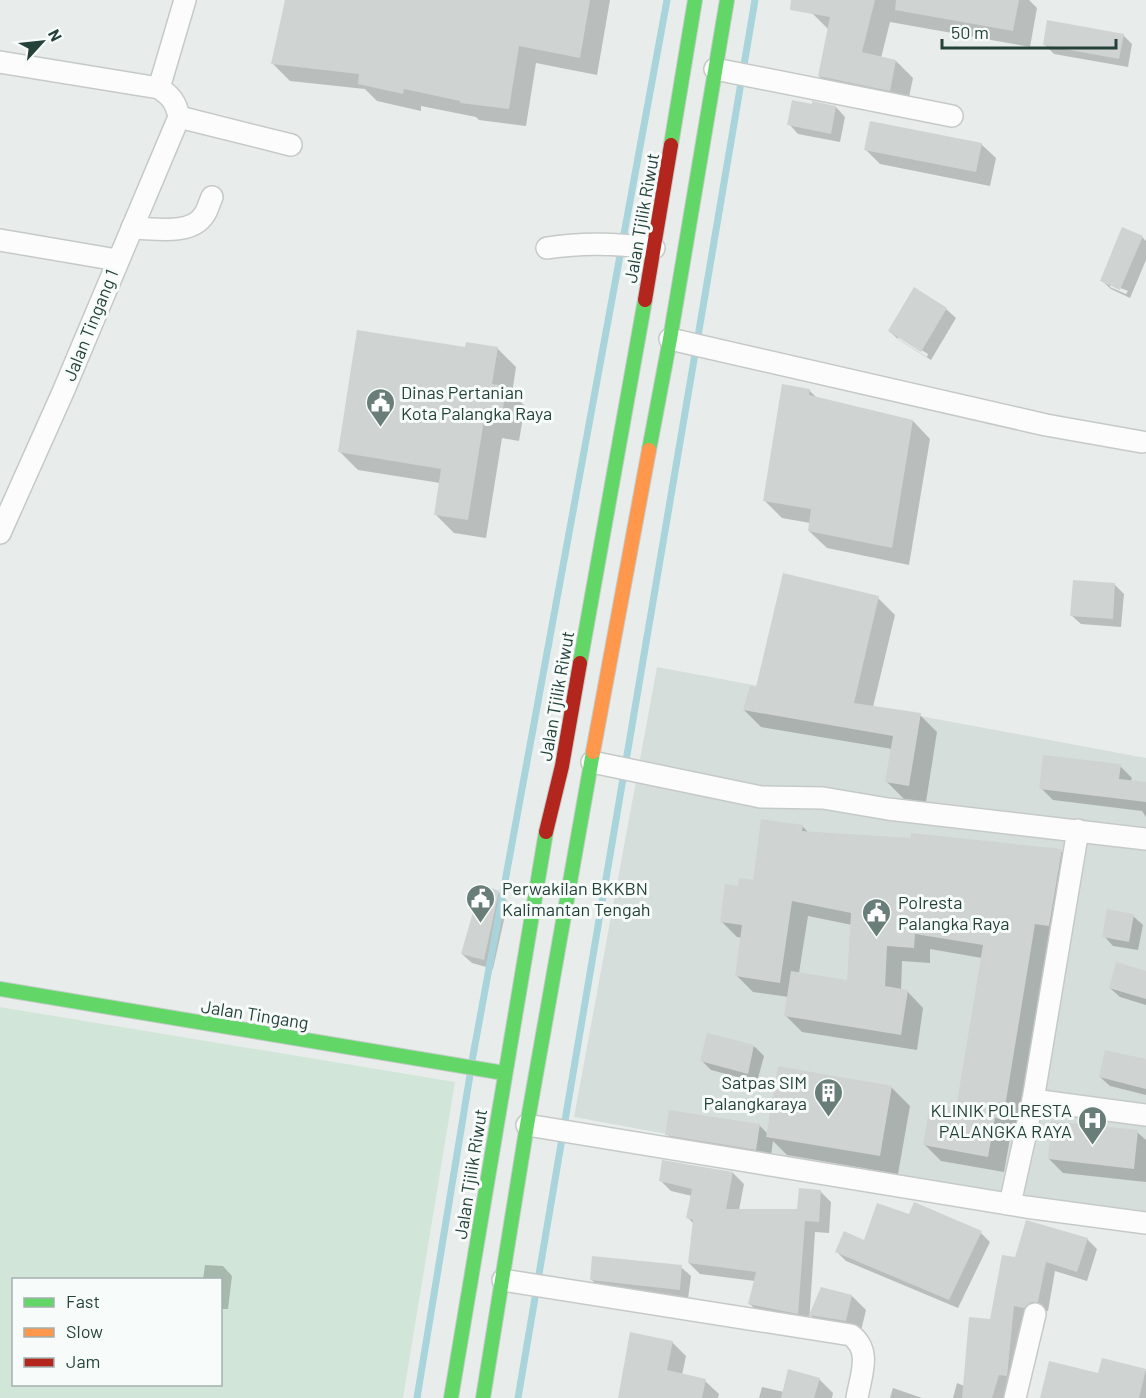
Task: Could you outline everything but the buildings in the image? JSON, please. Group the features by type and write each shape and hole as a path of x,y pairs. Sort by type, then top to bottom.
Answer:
{"main road":[{"name":"Jalan Tjilik Riwut","path":"451,1398 545,836 579,768 593,585 654,248 695,0"},
{"name":"Jalan Tjilik Riwut","path":"483,1398 527,1125 579,768 670,339 727,0"},
{"name":"Jalan Tingang","path":"0,989 504,1073"}],"street":[{"path":"159,88 185,0"},
{"path":"0,62 159,88 172,98 179,117 291,145"},
{"path":"715,69 952,116"},
{"name":"Jalan Tingang 1","path":"0,533 63,392 179,117"},
{"path":"132,228 192,226 204,216 212,197"},
{"path":"0,240 117,260"},
{"path":"547,248 578,243 608,243 654,248"},
{"path":"670,339 1046,425 1142,442"},
{"path":"579,768 761,796 823,798 888,809 1146,839"},
{"path":"1010,1204 1033,1100 1078,830"},
{"path":"1033,1100 1146,1115"},
{"path":"527,1125 1010,1204 1146,1223"},
{"path":"503,1280 851,1335 861,1343 864,1355 857,1398"},
{"path":"1015,1398 1035,1314"}],"shaded area":[{"name":"Polresta Palangka Raya","path":"657,667 1146,758 1146,1222 574,1117"}],"green space":[{"path":"0,1007 455,1082 403,1398 0,1398"}],"waterway":[{"path":"472,1061 667,0"},
{"path":"518,1398 755,0"},
{"path":"417,1398 470,1075"}],"traffic: fast":[{"path":"671,145 695,0"},
{"path":"649,450 727,0"},
{"path":"580,663 645,300"},
{"path":"483,1398 527,1125 593,752"},
{"path":"451,1398 546,832"},
{"path":"0,989 504,1073"}],"traffic: slow":[{"path":"593,752 649,450"}],"traffic: jam":[{"path":"645,300 671,145"},
{"path":"546,832 562,766 580,663"}],"place":[{"name":"Dinas Pertanian Kota Palangka Raya","path":"380,428"},
{"name":"Perwakilan BKKBN Kalimantan Tengah","path":"481,924"},
{"name":"Polresta Palangka Raya","path":"877,938"},
{"name":"Satpas SIM Palangkaraya","path":"828,1118"},
{"name":"KLINIK POLRESTA PALANGKA RAYA","path":"1093,1146"}]}
